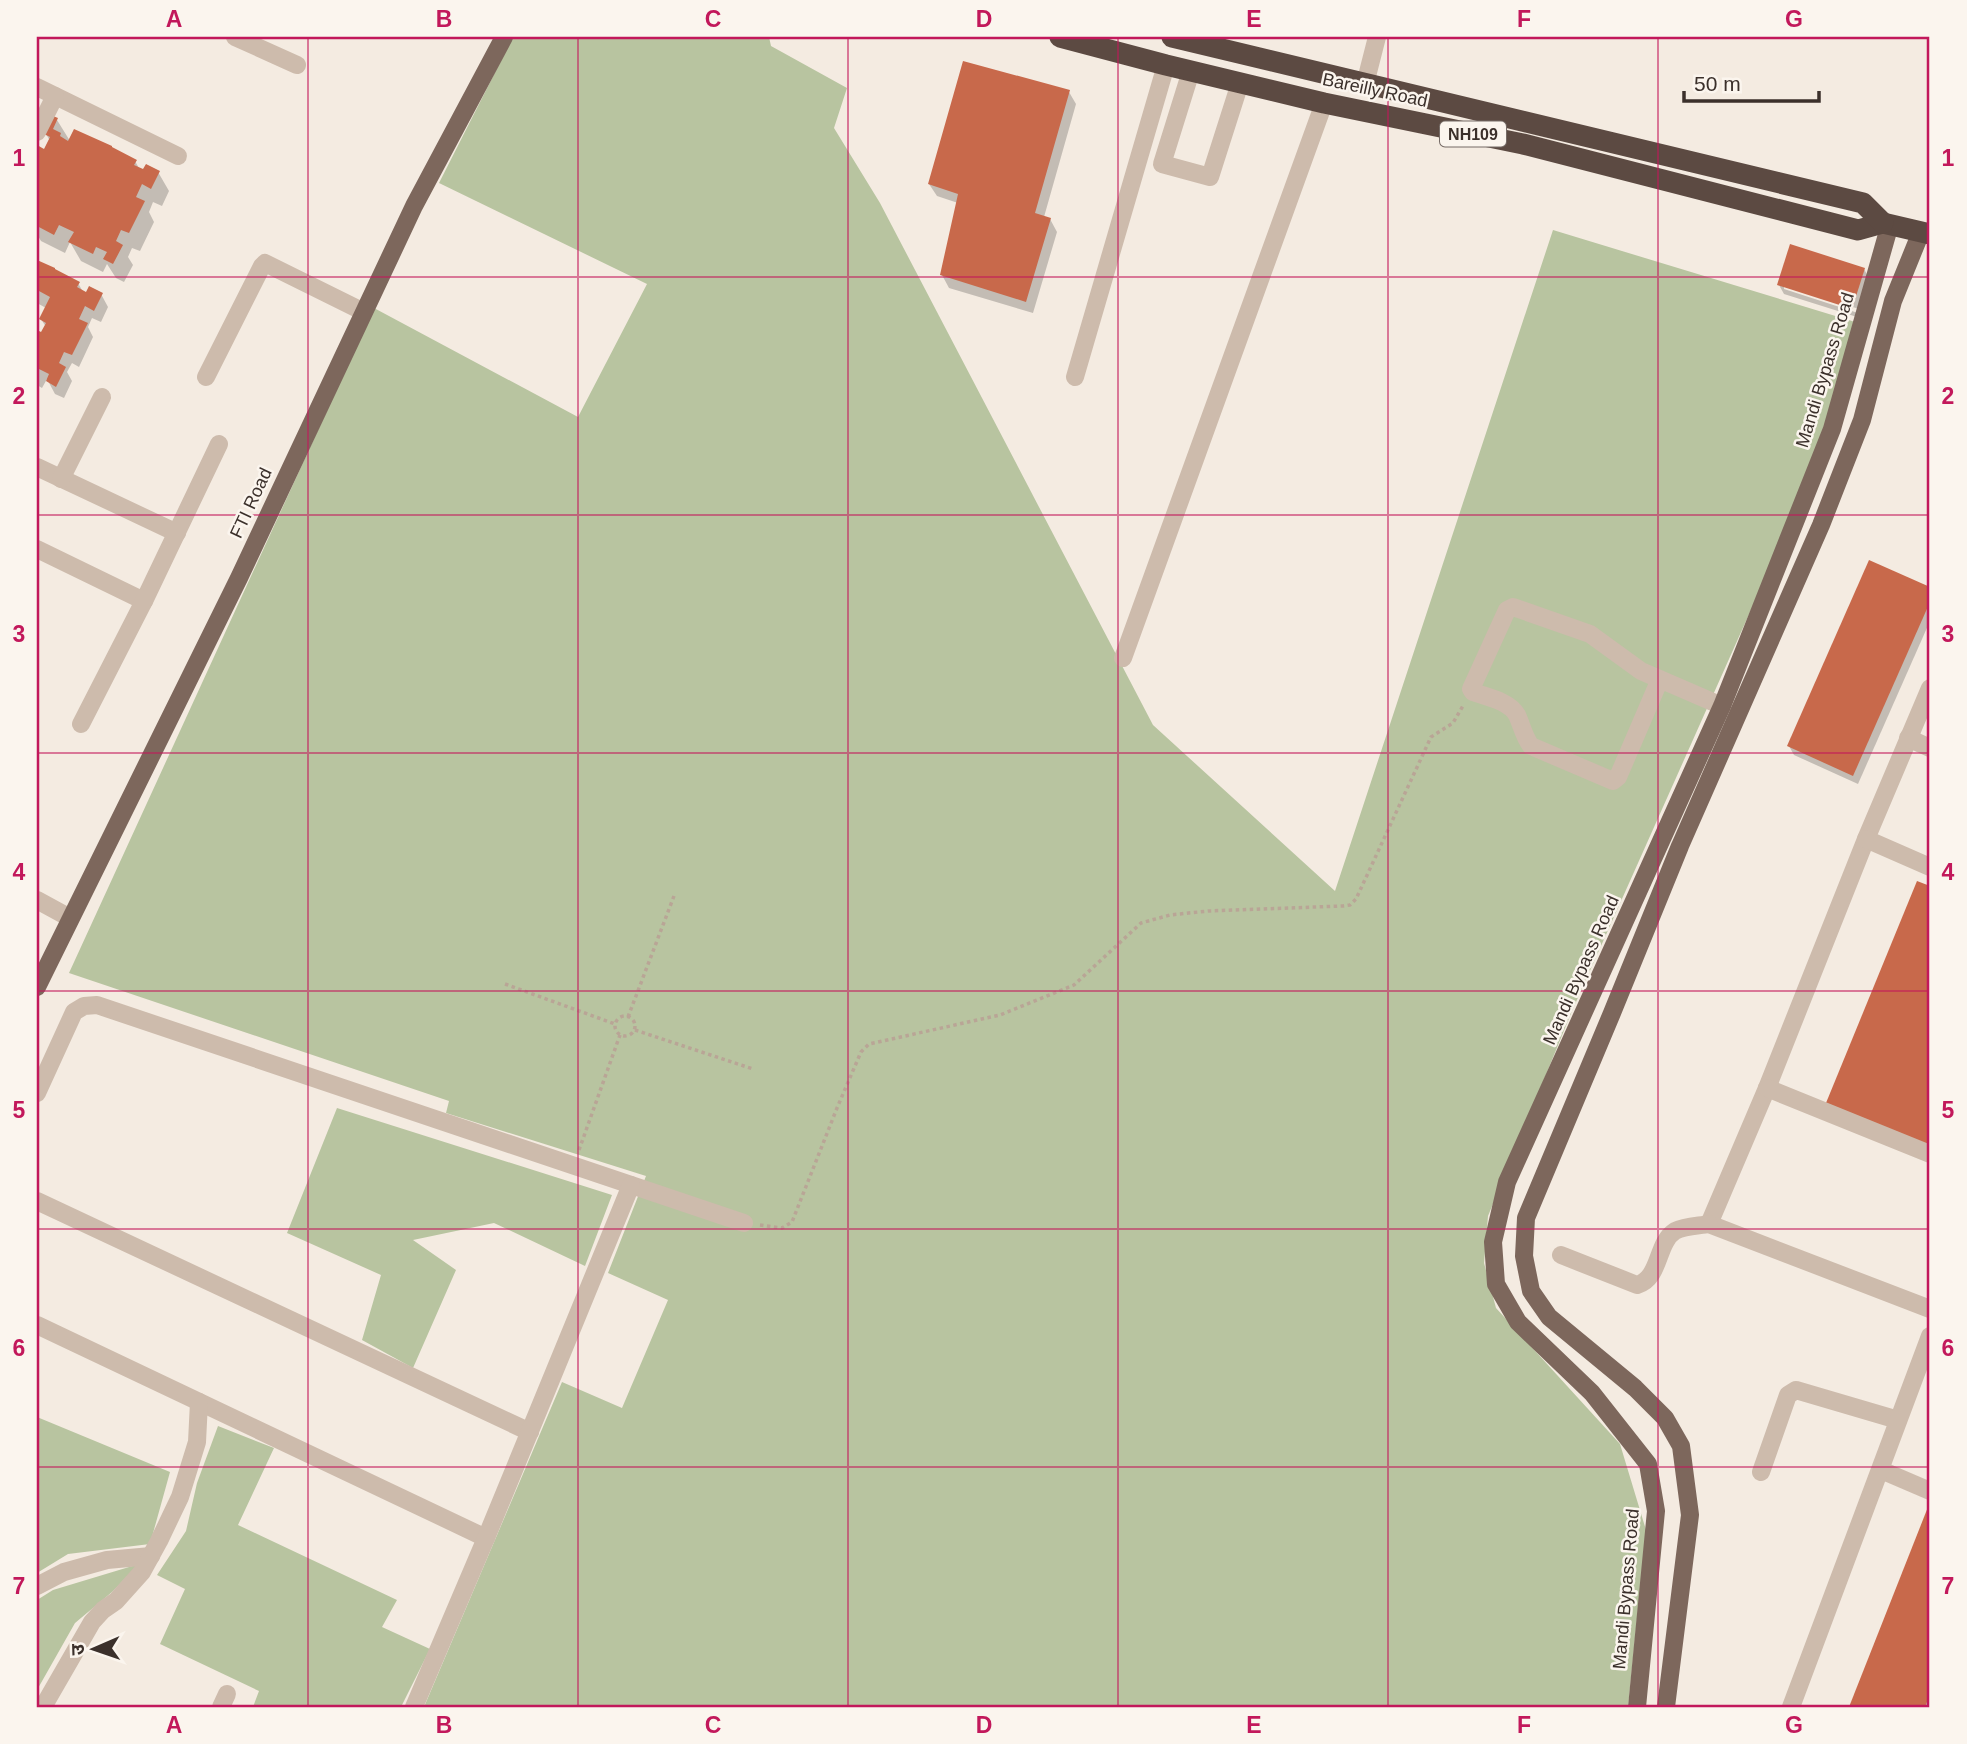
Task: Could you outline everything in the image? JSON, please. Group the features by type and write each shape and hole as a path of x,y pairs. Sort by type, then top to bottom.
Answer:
{"highway":[{"name":"Bareilly Road","path":"1060,37 1324,103 1523,144 1858,230 1887,223"},
{"name":"Bareilly Road","path":"1172,37 1863,203 1887,223 1926,233"},
{"path":"1166,65 1172,37"}],"main road":[{"name":"FTI Road","path":"37,987 239,578 414,206 504,37"},
{"name":"Mandi Bypass Road","path":"1637,1707 1656,1511 1648,1464 1592,1393 1518,1322 1496,1284 1493,1242 1507,1182 1722,706 1832,429 1887,223"},
{"path":"1666,1707 1689,1515 1682,1447 1665,1418 1634,1388 1549,1317 1531,1292 1524,1256 1526,1217 1680,846 1821,525 1862,420 1893,301 1926,233"}],"street":[{"path":"235,37 298,65"},
{"path":"1365,84 1377,37"},
{"path":"1075,377 1166,65"},
{"path":"1191,71 1163,164 1210,177 1240,83"},
{"path":"37,87 178,156"},
{"path":"37,132 55,96"},
{"path":"1123,658 1324,103"},
{"path":"206,377 265,263 364,312"},
{"path":"61,479 102,397"},
{"path":"81,724 144,601 219,444"},
{"path":"37,467 177,533"},
{"path":"37,549 144,601"},
{"path":"1660,679 1618,777 1613,781 1531,746 1511,708 1472,691 1507,610 1513,607 1590,635 1641,671 1660,679 1722,706"},
{"path":"1709,1224 1768,1088 1866,839 1930,688"},
{"path":"1908,738 1930,748"},
{"path":"1866,839 1930,867"},
{"path":"37,900 70,918"},
{"path":"37,1093 74,1012 84,1006 97,1005 744,1223"},
{"path":"1768,1088 1930,1154"},
{"path":"414,1707 631,1185"},
{"path":"37,1201 530,1432"},
{"path":"1561,1255 1637,1285 1649,1279 1668,1238 1674,1232 1709,1224 1930,1309"},
{"path":"37,1325 486,1538"},
{"path":"1791,1707 1930,1336"},
{"path":"1761,1472 1788,1395 1796,1390 1898,1420"},
{"path":"43,1707 92,1622 116,1601 142,1572 180,1497 197,1442 199,1402"},
{"path":"1881,1470 1930,1491"},
{"path":"37,1586 64,1572 107,1560 150,1556"}],"path":[{"path":"744,1223 782,1228 792,1222 837,1108 862,1052 869,1044 1000,1014 1074,985 1141,923 1170,915 1208,911 1350,905 1356,900 1431,737 1453,723 1472,691"},
{"path":"628,1017 674,896"},
{"path":"505,984 615,1024"},
{"path":"628,1017 635,1023 635,1030 630,1035 620,1035 615,1024 619,1019 628,1017"},
{"path":"635,1030 754,1069"},
{"path":"573,1165 620,1035"}],"green space":[{"path":"513,37 769,37 771,46 847,88 834,128 880,203 1153,725 1335,891 1553,230 1865,325 1754,603 1572,1011 1488,1216 1484,1263 1496,1308 1620,1444 1646,1530 1628,1707 424,1707 562,1382 622,1408 668,1300 608,1273 646,1176 446,1113 449,1101 69,973 374,308 578,417 647,284 439,183"},
{"path":"337,1108 612,1195 585,1266 494,1223 413,1240 456,1270 413,1368 362,1340 381,1275 287,1233"},
{"path":"37,1417 170,1472 150,1544 68,1554 37,1573"},
{"path":"218,1426 274,1448 238,1525 397,1600 382,1627 430,1649 401,1707 253,1707 259,1691 160,1644 185,1589 157,1575 186,1531 197,1483"},
{"path":"139,1564 112,1592 75,1623 37,1690 37,1600 53,1590"}],"building":[{"path":"963,61 1070,90 1035,213 1051,218 1026,302 940,275 958,194 928,184"},
{"path":"53,116 58,118 53,129 68,141 74,129 137,160 134,165 143,169 146,164 160,171 151,189 142,184 136,197 145,201 129,233 121,230 116,241 123,245 113,264 103,259 107,252 96,247 93,254 68,242 74,232 59,225 54,235 37,226 37,145 44,149 50,137 44,134"},
{"path":"1790,244 1865,268 1852,309 1777,285"},
{"path":"37,260 80,282 77,287 86,292 89,286 103,293 94,311 85,306 79,319 88,323 72,355 64,352 59,363 66,367 56,387 46,381 49,374 39,369 37,373 37,330 41,332 46,323 39,319 50,297 39,291 37,295"},
{"path":"1869,560 1930,587 1930,602 1853,776 1787,746"},
{"path":"1917,881 1930,886 1930,1146 1826,1103"},
{"path":"1928,1507 1930,1694 1925,1707 1849,1707"}]}
